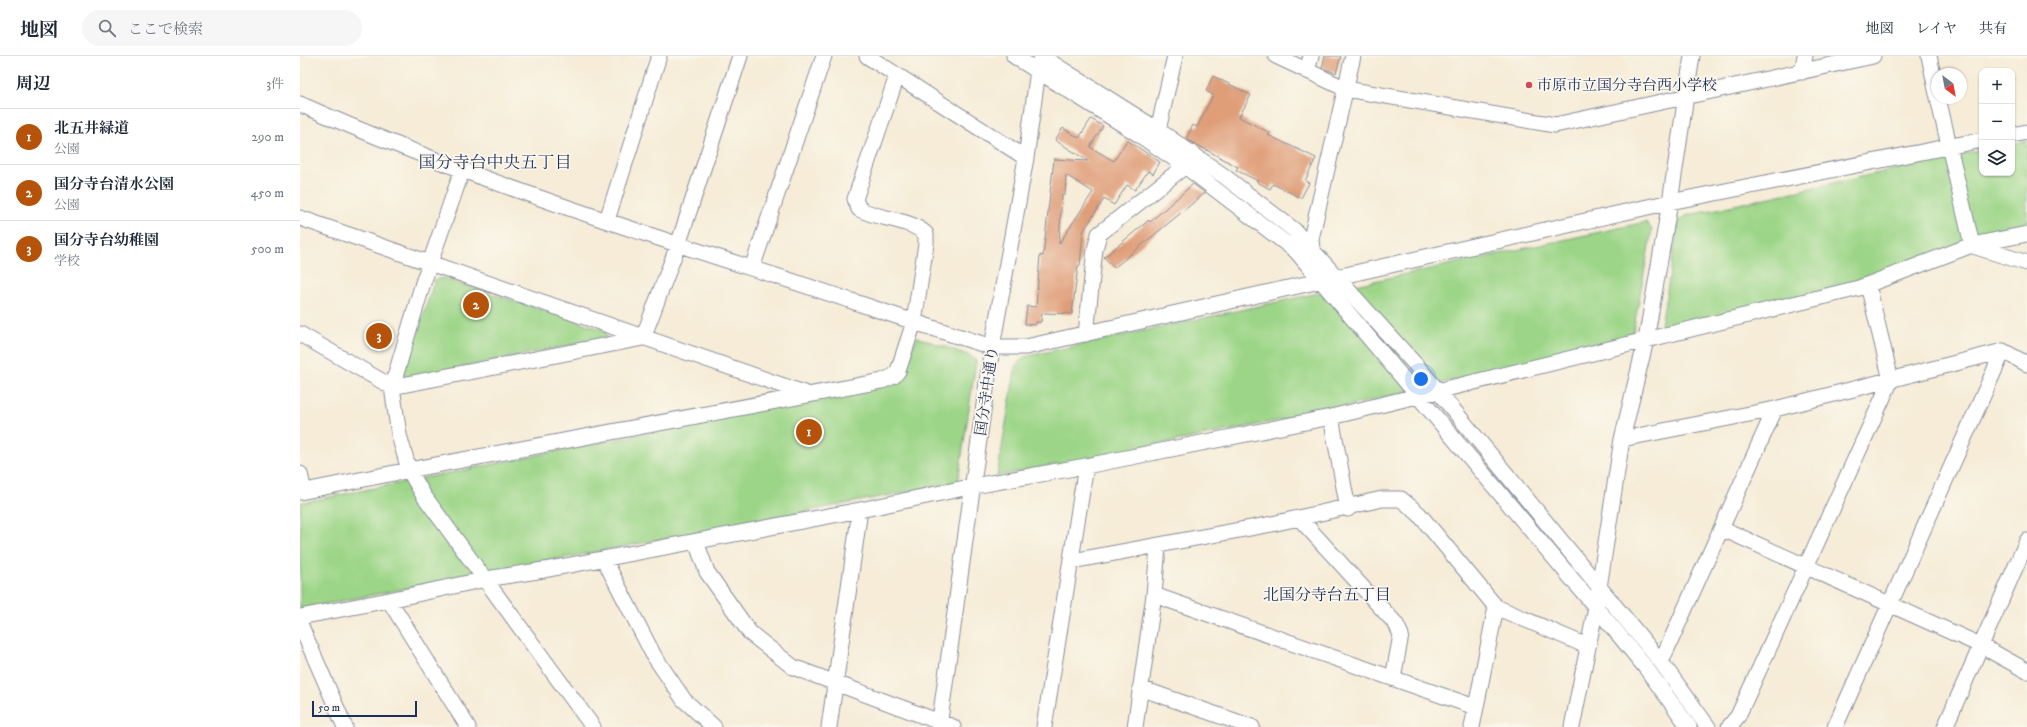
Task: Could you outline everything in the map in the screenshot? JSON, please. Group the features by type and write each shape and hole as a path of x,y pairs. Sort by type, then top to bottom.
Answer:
{"street":[{"path":"607,220 659,56"},
{"path":"643,338 678,245 740,56"},
{"path":"752,268 824,56"},
{"path":"867,56 1026,158"},
{"path":"1014,56 1138,134 1185,166 1296,251 1596,607 1646,668 1689,727"},
{"path":"1040,56 1158,130 1224,176 1294,230 1338,277 1437,391 1599,585 1661,662 1708,727"},
{"name":"国分寺中通り","path":"944,725 992,347 1026,158 1040,56"},
{"path":"1158,130 1175,56"},
{"path":"1276,56 1346,89 1555,125 1873,56"},
{"path":"1307,71 1310,56"},
{"path":"1312,249 1311,239 1353,56"},
{"path":"1572,727 1596,607 1622,439 1646,340 1670,202 1684,98 1692,56"},
{"path":"1802,72 1805,56"},
{"path":"1929,56 1932,68"},
{"path":"300,474 302,492 409,470 882,381 894,376 898,371 914,322 926,234 918,227 863,212 859,209 855,199 897,76"},
{"path":"300,104 462,171 678,245 992,347 1026,347 1670,202 1979,141"},
{"path":"1939,104 1972,246"},
{"path":"2015,134 2027,132"},
{"path":"1086,334 1095,249 1099,234 1185,166"},
{"path":"462,171 430,264 392,387 399,435 409,470 424,496 593,727"},
{"path":"300,218 808,394"},
{"path":"300,617 486,579 696,542 974,486 1086,466 1331,417 1770,311 1868,285 1972,246 2027,234"},
{"path":"1972,246 2027,263"},
{"path":"1729,727 1738,716 1891,380 1868,285"},
{"path":"300,334 392,387 643,338"},
{"path":"1622,439 1775,409 2003,351 2027,364"},
{"path":"1835,727 2003,351"},
{"path":"1661,662 1723,529 1775,409"},
{"path":"1331,417 1348,508"},
{"path":"1044,727 1072,561 1086,466"},
{"path":"1072,561 1300,518 1382,499 1401,499 1418,514 1496,607 1587,646"},
{"path":"829,727 834,683 860,510"},
{"path":"1300,518 1396,624 1401,635 1393,678"},
{"path":"1723,529 1980,645 2027,671"},
{"path":"1945,727 2027,541"},
{"path":"696,542 707,572 750,633 793,667 944,725"},
{"path":"1135,727 1154,595 1158,546"},
{"path":"604,559 654,656 684,700 714,727"},
{"path":"1154,595 1475,707"},
{"path":"388,600 468,727"},
{"path":"1472,727 1496,607"},
{"path":"300,624 345,727"},
{"path":"1140,688 1252,727"},
{"path":"1675,727 1678,712"}],"green space":[{"path":"2027,141 2027,228 1870,280 1660,331 1679,222 1685,216 1979,151 1979,176 2015,176 2015,143"},
{"path":"1646,222 1652,230 1632,337 1328,411 997,476 1016,365 1024,357"},
{"path":"442,278 605,330 606,338 407,378 403,374 435,280"},
{"path":"917,337 971,356 976,361 958,482 300,609 300,503 900,382"}],"building":[{"path":"1325,56 1341,56 1336,73 1322,68"},
{"path":"1213,76 1251,95 1239,117 1270,133 1268,135 1316,158 1305,181 1309,183 1301,198 1273,184 1270,189 1236,170 1238,167 1186,139 1193,125 1197,127 1213,95 1206,91"},
{"path":"1091,119 1103,126 1090,147 1114,161 1127,140 1160,162 1153,174 1148,171 1135,190 1127,185 1114,205 1104,199 1083,232 1080,266 1078,266 1072,314 1042,313 1041,322 1036,322 1036,325 1025,324 1027,306 1036,307 1040,255 1043,256 1054,159 1088,161 1055,140 1063,128 1079,138","holes":["1066,175 1093,192 1059,244 1062,194 1065,194"]},
{"path":"1193,184 1205,193 1114,268 1104,257 1149,220 1150,222"}],"place":[{"name":"市原市立国分寺台西小学校","path":"1529,85"},
{"name":"国分寺台清水公園","path":"476,305"},
{"name":"国分寺台幼稚園","path":"379,336"},
{"name":"北五井緑道","path":"809,432"}],"district":[{"name":"国分寺台中央五丁目","path":"495,163"},
{"name":"北国分寺台五丁目","path":"1327,595"}]}
